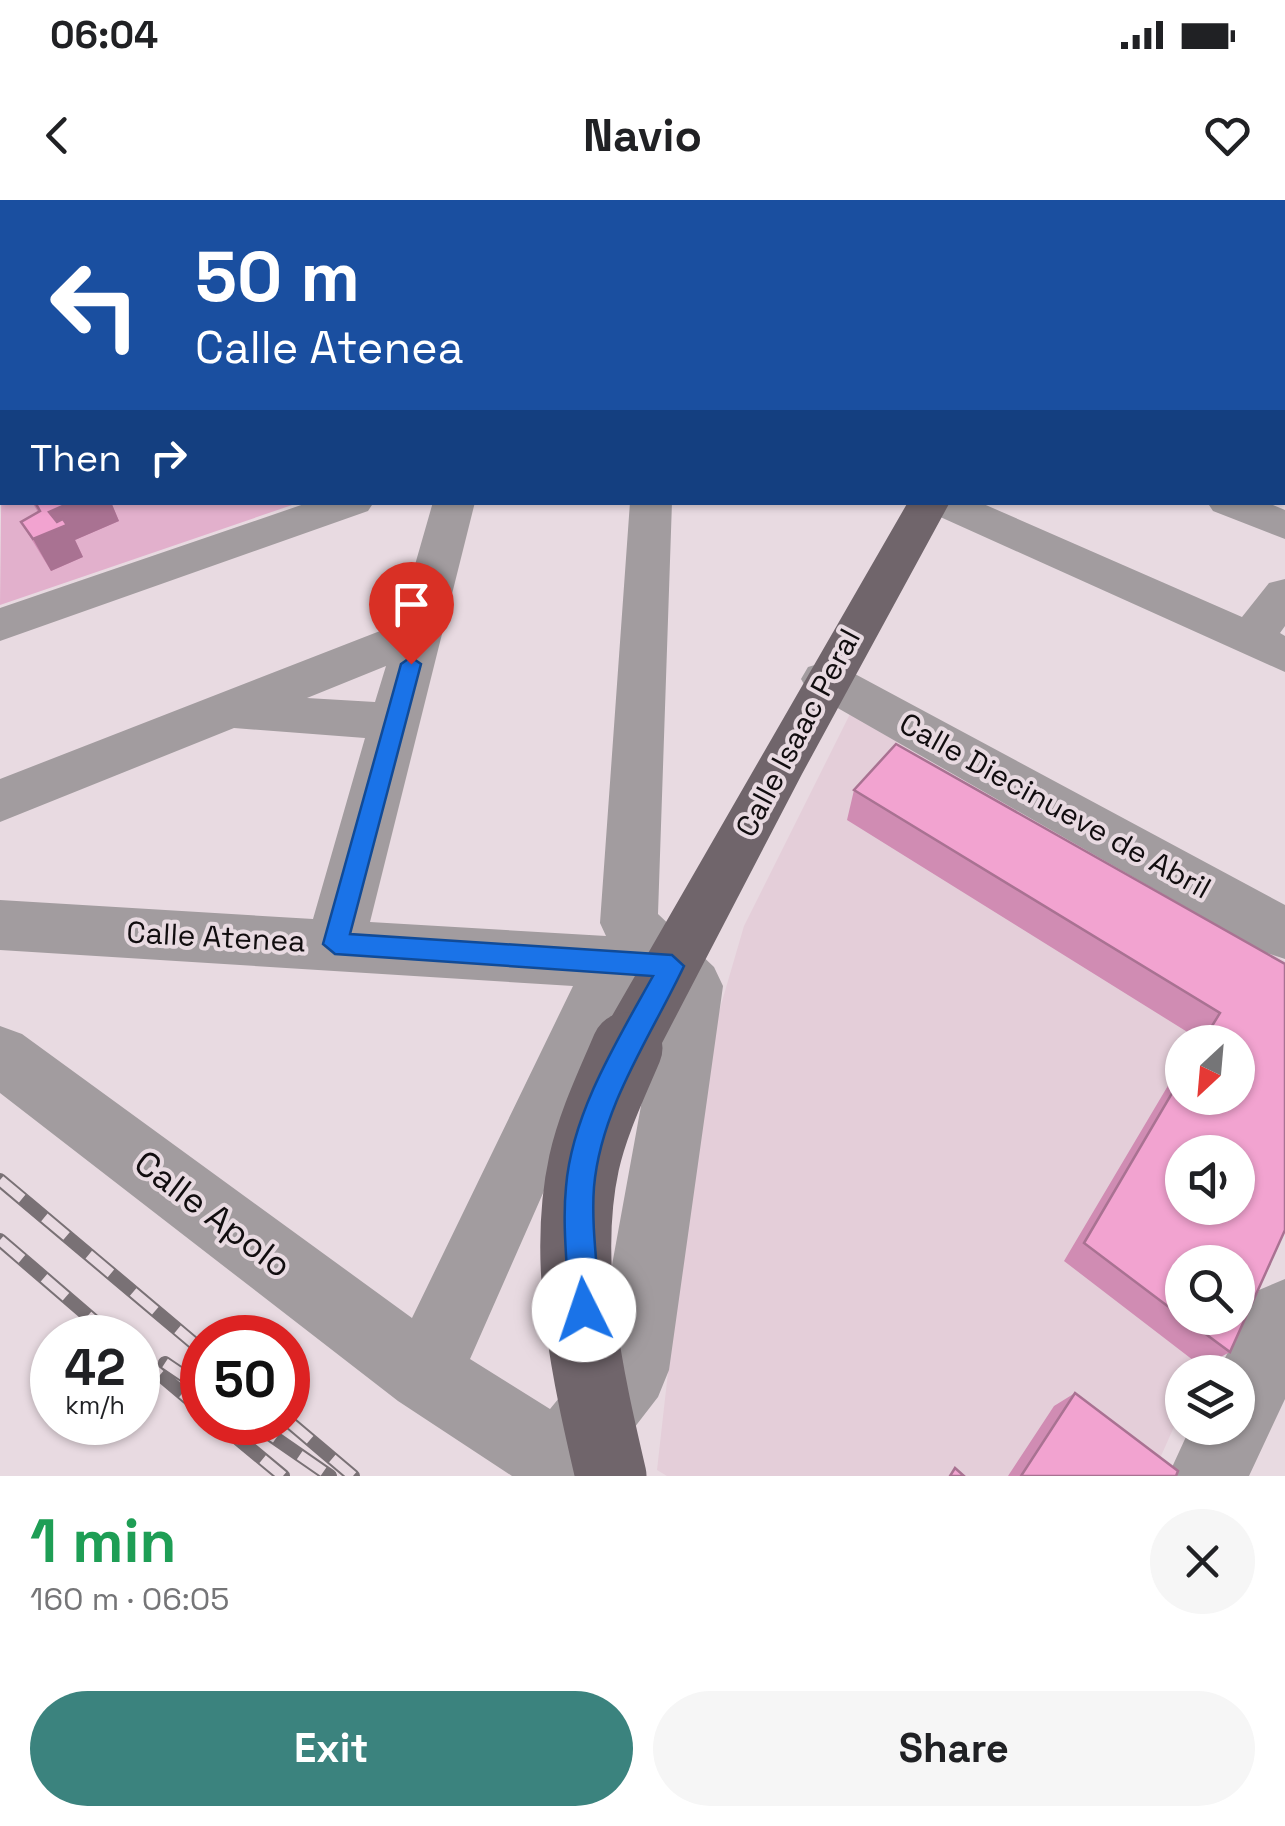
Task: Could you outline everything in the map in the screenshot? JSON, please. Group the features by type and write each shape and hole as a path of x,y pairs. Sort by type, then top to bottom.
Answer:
{"main road":[{"name":"Calle Isaac Peral","path":"584,1471 596,1412 583,1295 580,1186 593,1130 627,1048 825,679 927,505"}],"street":[{"path":"0,625 345,505"},
{"path":"335,944 453,505"},
{"path":"584,1471 631,1370 693,986 629,923 651,505"},
{"path":"949,505 1267,647 1285,594"},
{"path":"1235,505 1285,526"},
{"path":"0,800 418,634"},
{"name":"Calle Diecinueve de Abril","path":"825,679 1285,934"},
{"path":"230,711 395,722"},
{"name":"Calle Atenea","path":"0,925 672,966"},
{"path":"425,1374 603,988 672,966"},
{"name":"Calle Apolo","path":"0,1055 425,1374 584,1471"},
{"path":"1255,1379 1285,1316"},
{"path":"1208,1476 1224,1445"}],"shaded area":[{"path":"1,505 292,505 0,605"},
{"path":"850,714 1285,961 1285,1184 1248,1245 1165,1245 1165,1335 1216,1335 1207,1355 1165,1355 1166,1445 1152,1476 667,1476 657,1470 702,1070 744,926"}],"building":[{"path":"37,505 65,505 49,512 57,522 63,519 67,525 33,539 21,522 40,511"},
{"path":"896,744 1285,964 1285,1230 1255,1297 1255,1245 1165,1245 1165,1304 1084,1243 1165,1105 1165,1115 1255,1115 1255,1025 1213,1025 1220,1013 854,790"},
{"path":"1207,1335 1238,1335 1230,1352"},
{"path":"1075,1393 1178,1471 1176,1476 1021,1476"}],"railway":[{"path":"0,1180 180,1331"},
{"path":"0,1240 87,1315"},
{"path":"165,1363 180,1373"},
{"path":"160,1375 180,1391"},
{"path":"310,1440 353,1476"},
{"path":"246,1445 283,1476"},
{"path":"285,1445 330,1476"}],"route":[{"path":"411,664 335,944 672,966 627,1048 593,1130 580,1186 584,1310"}]}
